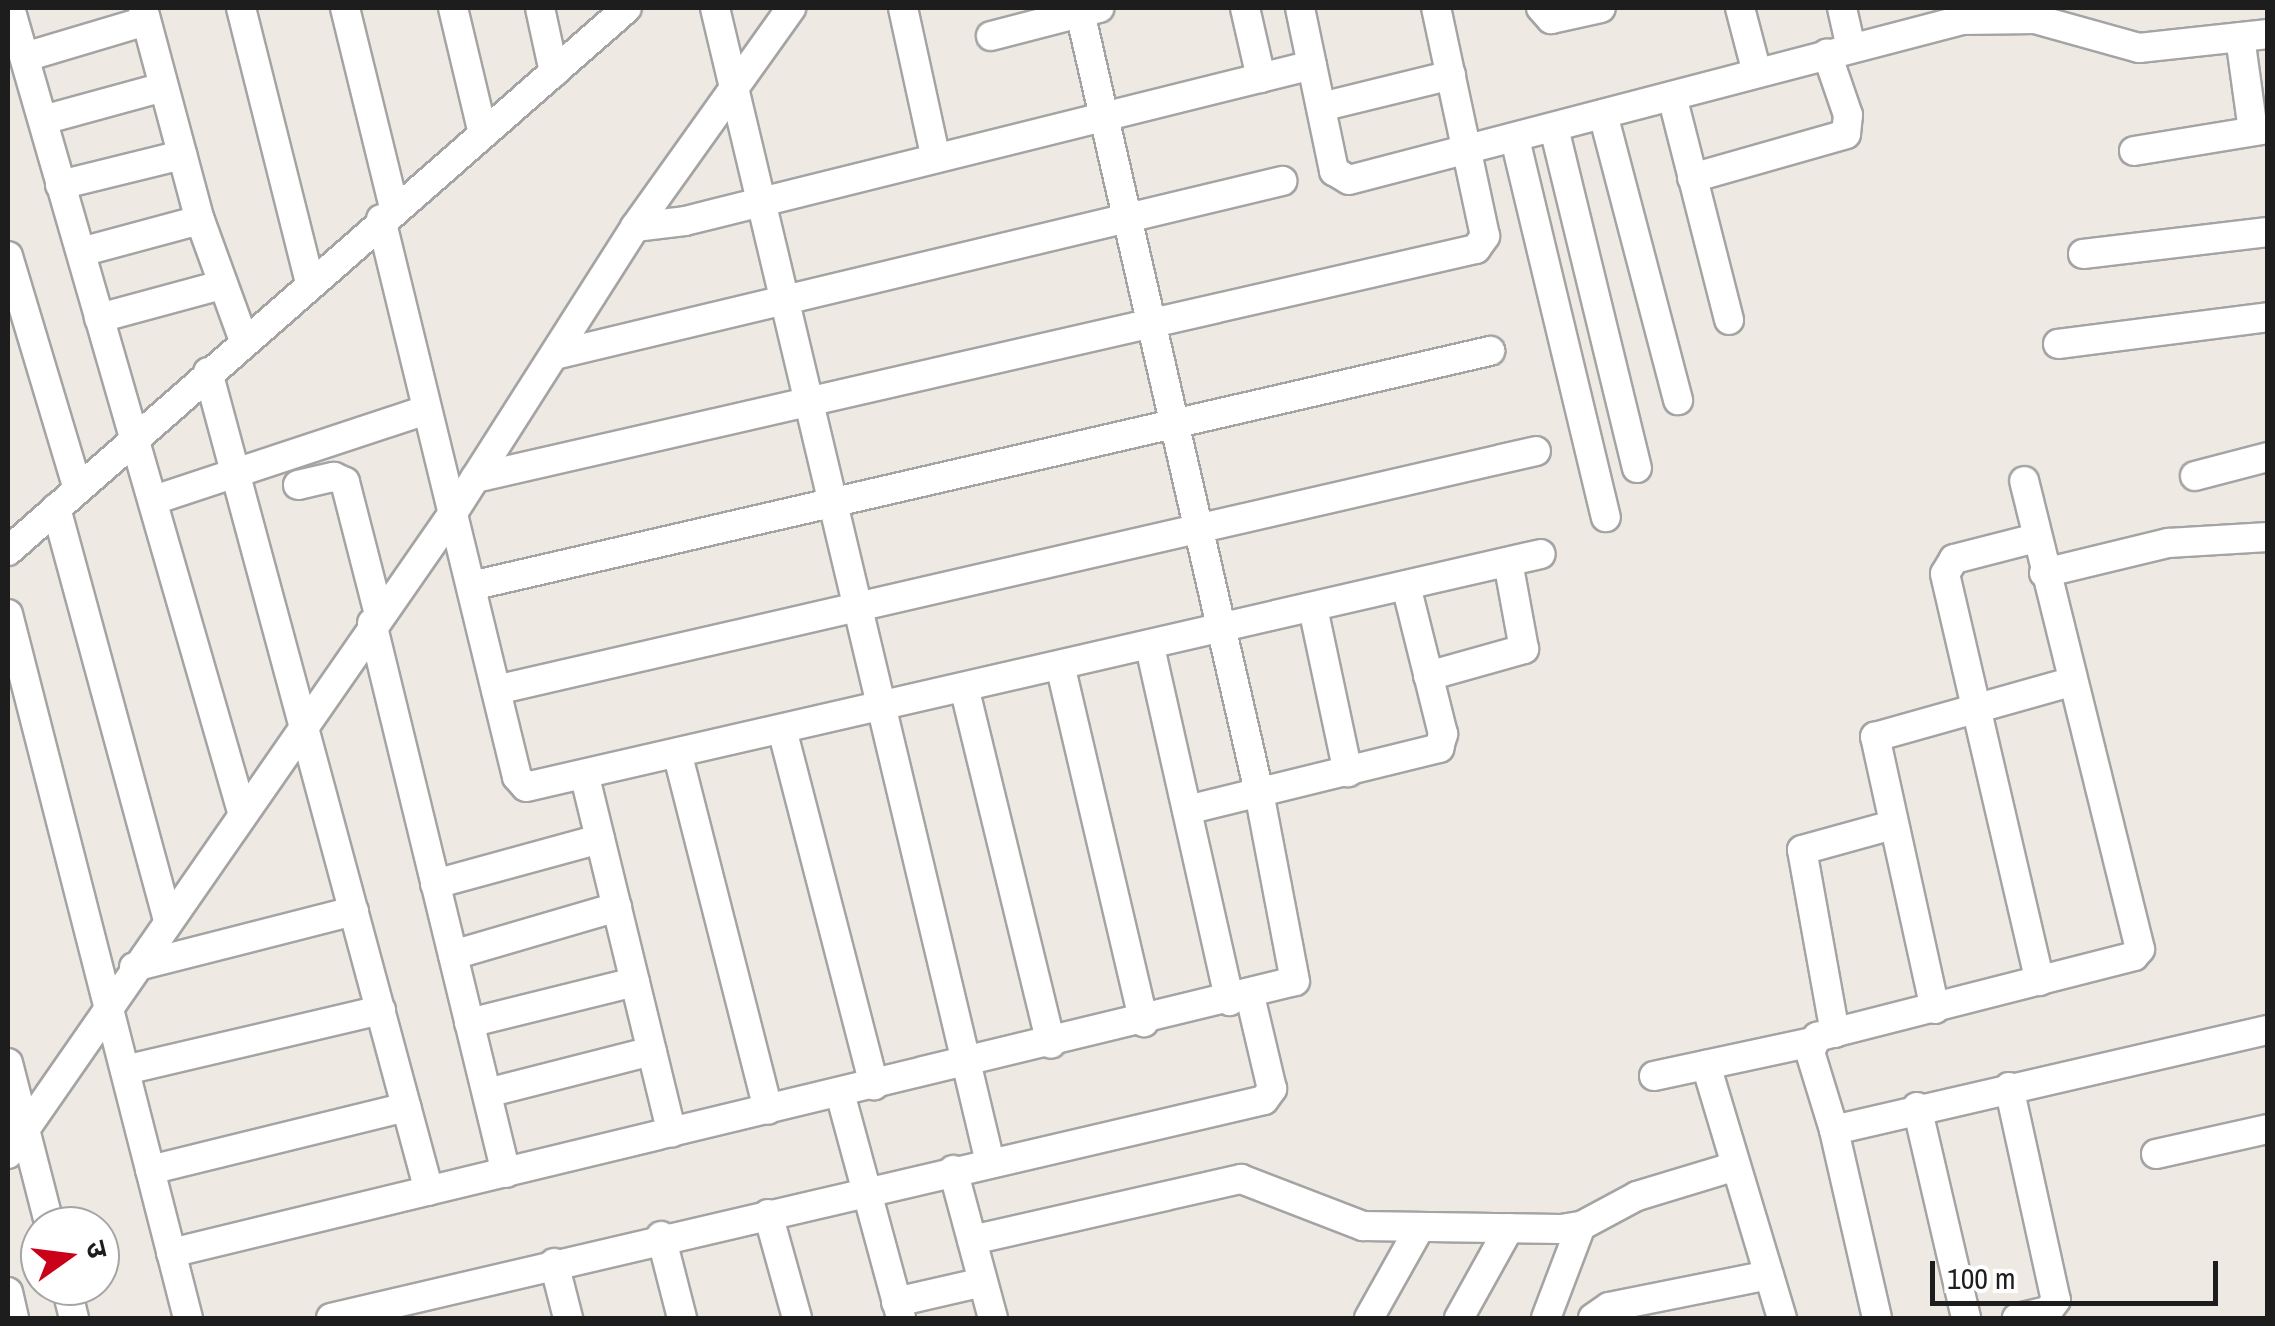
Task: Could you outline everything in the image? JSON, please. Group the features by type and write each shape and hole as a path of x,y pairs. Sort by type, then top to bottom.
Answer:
{"street":[{"path":"10,8 242,812"},
{"path":"240,8 310,282"},
{"path":"345,8 426,410 521,784 535,789 1062,669 1540,554"},
{"path":"452,8 482,130"},
{"path":"540,8 554,72"},
{"path":"8,551 482,130 626,8"},
{"path":"715,8 736,86 758,202 990,1162"},
{"path":"8,1154 134,966 476,478 636,227 791,8"},
{"path":"903,8 935,155"},
{"path":"1245,8 1260,78"},
{"path":"1301,8 1340,179 1515,140 1839,51 1944,16 2035,13 2139,48 2254,35 2260,130 2134,151"},
{"path":"476,478 809,404 1151,318 1476,249 1485,236 1436,8"},
{"path":"1541,8 1551,20 1601,8"},
{"path":"1740,8 1757,73"},
{"path":"1692,178 1846,134 1848,115 1839,51 1842,8"},
{"path":"171,1254 1288,987 1298,972 1102,117 1086,9 991,36"},
{"path":"25,57 144,14 200,220 220,285 244,341"},
{"path":"636,227 758,202 935,155 1312,65"},
{"path":"1321,107 1451,75"},
{"path":"43,120 164,87"},
{"path":"1672,96 1729,320"},
{"path":"1603,114 1678,400"},
{"path":"1554,128 1637,468"},
{"path":"1515,140 1606,517"},
{"path":"60,185 182,155"},
{"path":"555,356 1128,222 1282,181"},
{"path":"80,252 200,220"},
{"path":"2083,254 2268,232"},
{"path":"8,256 78,489"},
{"path":"99,318 220,285"},
{"path":"2058,344 2268,317"},
{"path":"471,586 1490,351"},
{"path":"208,372 429,1192"},
{"path":"154,500 426,410"},
{"path":"496,690 1536,452"},
{"path":"2195,476 2268,458"},
{"path":"298,485 334,477 345,482 435,884 506,1173"},
{"path":"1654,1076 2040,981 2140,949 2024,481"},
{"path":"56,508 168,918"},
{"path":"2044,572 2168,543 2268,536"},
{"path":"2036,538 1946,564 1975,707 2040,981"},
{"path":"1428,676 1524,649 1508,562"},
{"path":"1187,810 1439,748 1442,734 1406,586"},
{"path":"1312,608 1348,772"},
{"path":"8,614 188,1318"},
{"path":"331,1318 661,1236 1264,1100 1272,1088 1240,999 1187,810 1150,647"},
{"path":"1062,669 1144,1022"},
{"path":"1935,1008 1875,736 2072,682"},
{"path":"965,691 1050,1044"},
{"path":"782,733 874,1085"},
{"path":"678,756 768,1110"},
{"path":"586,777 672,1134"},
{"path":"1877,1318 1834,1130 1802,850 1892,825"},
{"path":"435,884 600,839"},
{"path":"453,955 617,907"},
{"path":"134,966 354,910"},
{"path":"469,1023 635,982"},
{"path":"125,1070 381,1010"},
{"path":"1834,1130 1917,1107 2268,1030"},
{"path":"486,1094 652,1051"},
{"path":"8,1063 45,1206"},
{"path":"1706,1064 1782,1318"},
{"path":"2009,1087 2056,1300 2048,1311 2017,1318"},
{"path":"840,1093 898,1310 983,1282"},
{"path":"150,1170 406,1107"},
{"path":"1917,1107 1966,1318"},
{"path":"2156,1154 2268,1129"},
{"path":"972,1240 1241,1179 1326,1217 1420,1227 1581,1226 1636,1196 1736,1166"},
{"path":"953,1170 993,1318"},
{"path":"768,1214 795,1318"},
{"path":"1546,1318 1581,1226"},
{"path":"1369,1318 1420,1227"},
{"path":"1459,1318 1509,1228"},
{"path":"661,1236 682,1318"},
{"path":"554,1263 568,1318"},
{"path":"1593,1318 1609,1307 1769,1275"},
{"path":"8,1292 14,1318"}]}
